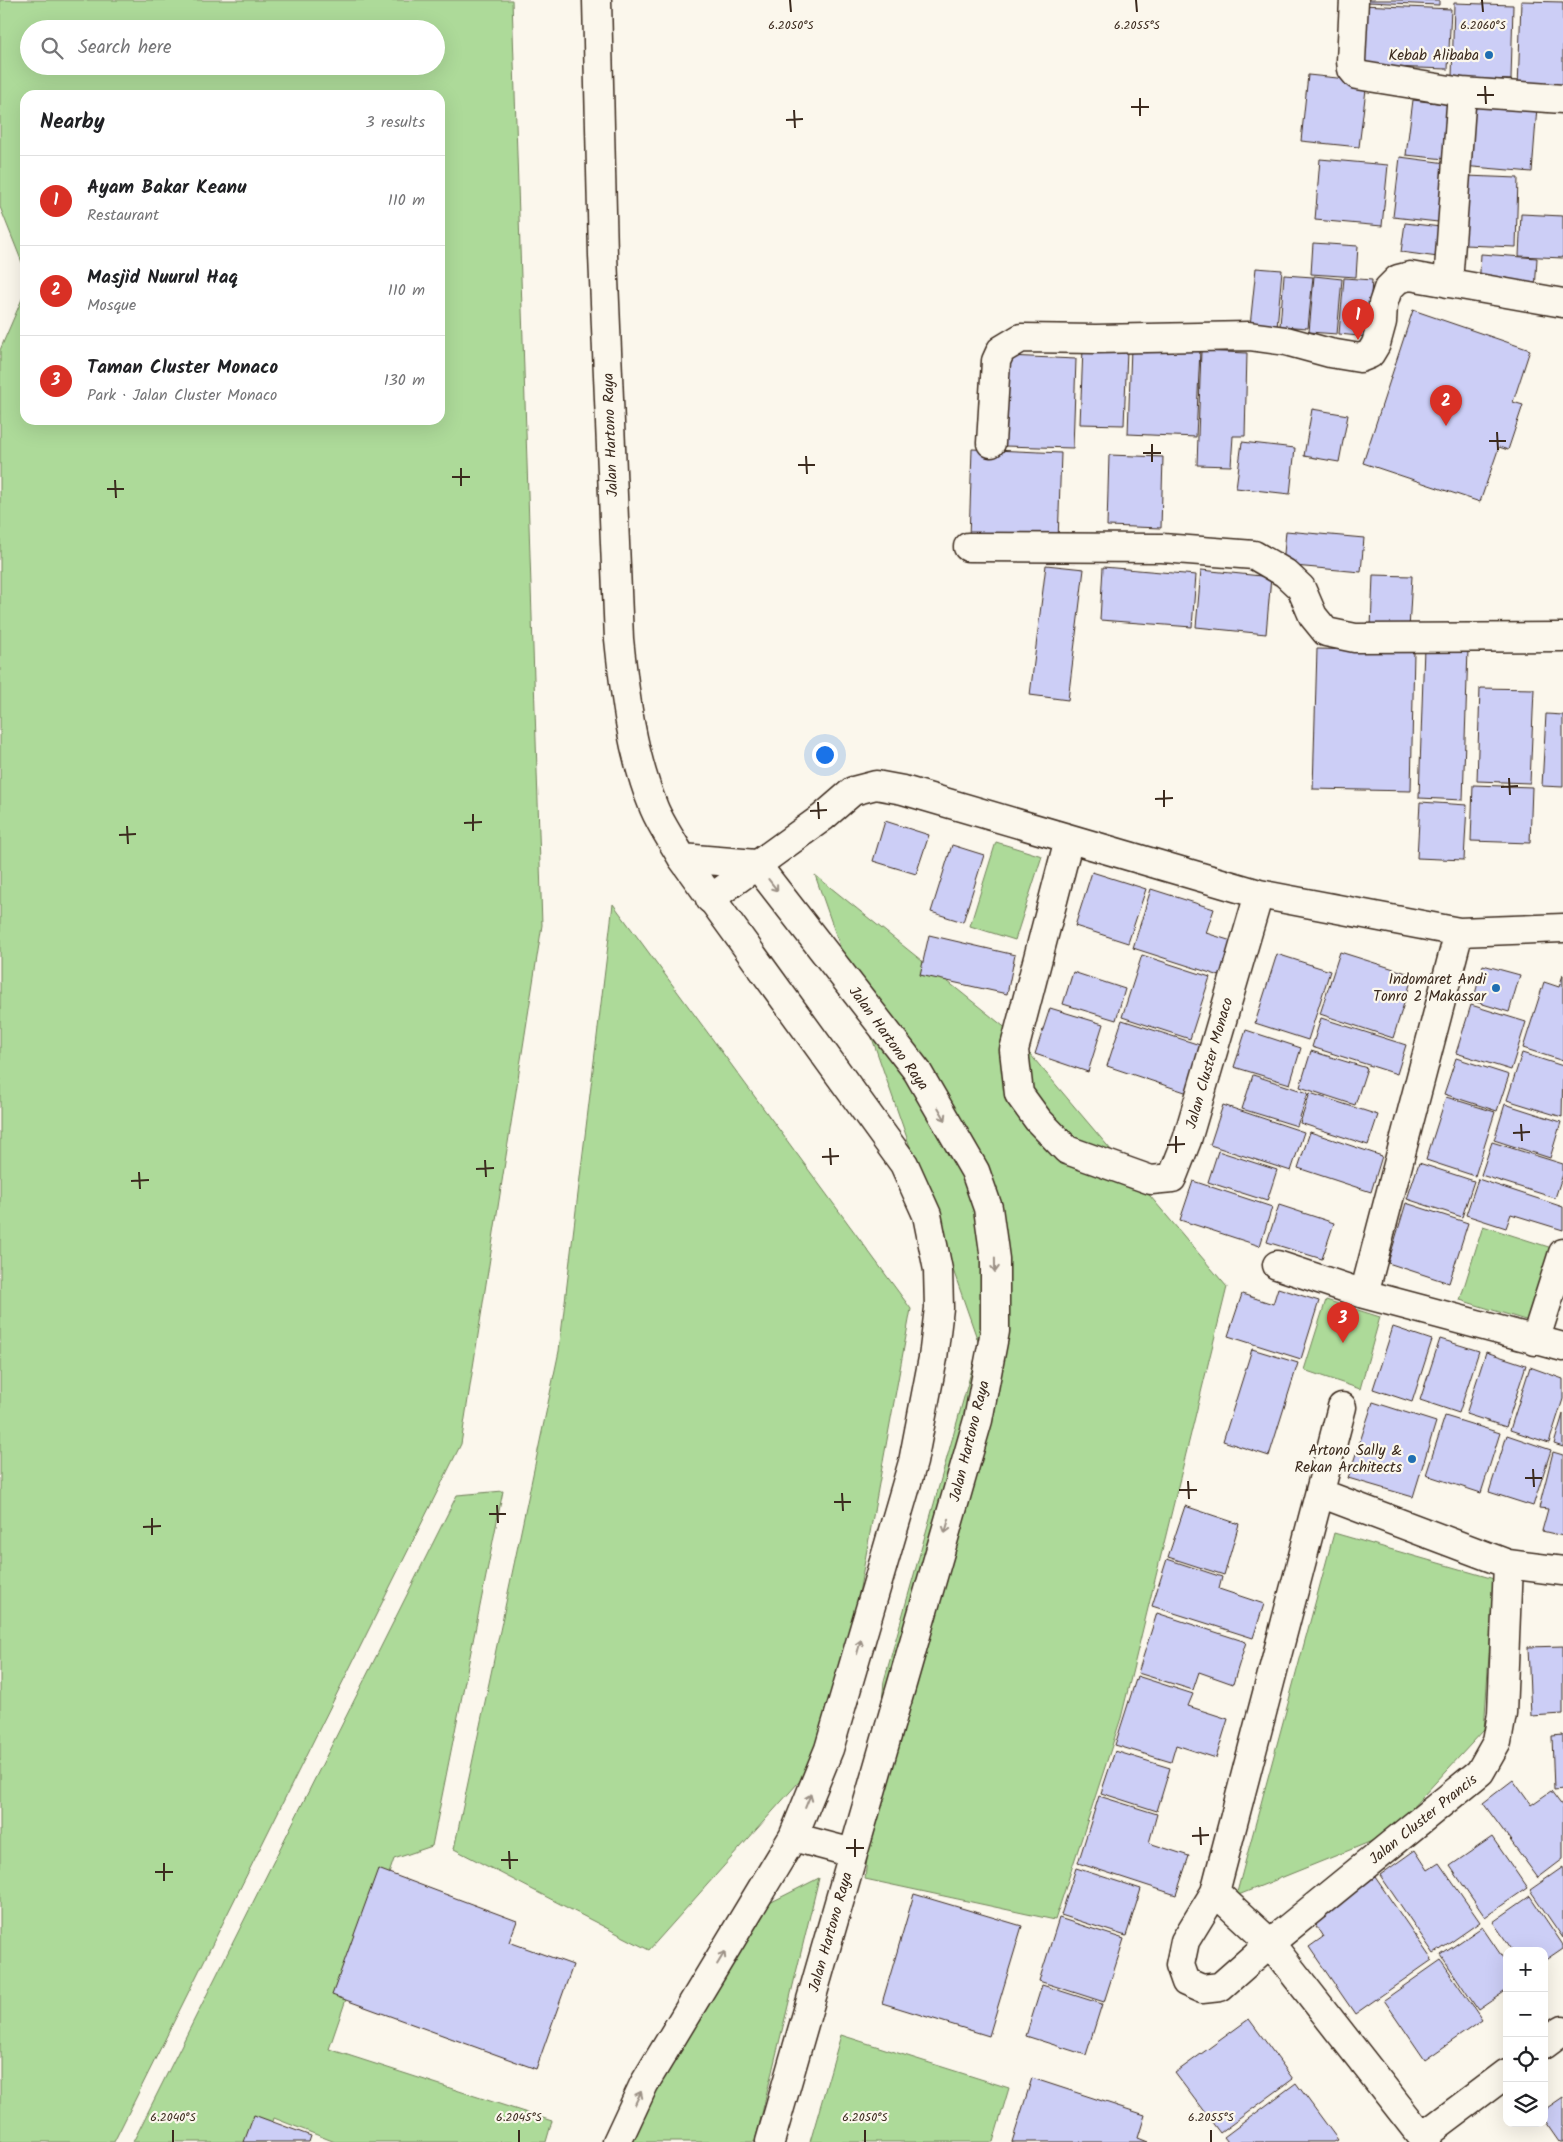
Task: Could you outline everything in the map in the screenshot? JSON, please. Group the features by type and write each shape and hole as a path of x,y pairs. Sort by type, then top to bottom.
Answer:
{"street":[{"name":"Jalan Hartono Raya","path":"597,0 603,255 619,639 625,696 636,755 655,809 682,858 904,1164 928,1215 938,1270 939,1308 935,1342 913,1462 828,1749 793,1837 644,2084 618,2142"},
{"path":"1354,0 1351,61 1352,69 1357,75 1462,92 1563,99"},
{"path":"1448,283 1462,92"},
{"path":"991,443 996,361 1001,350 1021,338 1096,339 1249,336 1286,341 1360,358 1370,354 1376,344 1383,304 1388,289 1398,279 1410,276 1563,304"},
{"path":"968,547 1162,548 1254,554 1285,573 1301,588 1313,616 1326,632 1355,638 1563,637"},
{"path":"710,899 823,817 853,791 876,785 903,790 1259,894 1459,932 1563,928"},
{"name":"Jalan Cluster Monaco","path":"1069,839 1014,1050 1020,1094 1038,1120 1067,1150 1151,1180 1172,1178 1187,1140 1259,894"},
{"path":"682,858 756,864"},
{"name":"Jalan Hartono Raya","path":"756,864 917,1071 975,1171 988,1208 996,1259 995,1331 978,1420 770,2142"},
{"path":"1364,1294 1459,932"},
{"path":"1535,1341 1563,1253"},
{"path":"1276,1265 1364,1294 1563,1348"},
{"name":"Jalan Cluster Prancis","path":"1342,1407 1215,1892 1185,1941 1180,1965 1186,1982 1202,1989 1220,1987 1270,1943 1480,1772 1497,1742 1502,1714 1508,1564"},
{"path":"1320,1493 1508,1564 1563,1571"},
{"path":"793,1837 853,1853"},
{"path":"1215,1892 1270,1943 1424,2139 1503,2076"},
{"path":"1548,2041 1563,2030"}],"green space":[{"path":"0,0 512,0 542,925 461,1444 114,2142 0,2142 0,350 20,304 20,425 445,425 445,90 20,90 20,257 0,207"},
{"path":"996,842 1042,856 1015,940 970,926"},
{"path":"815,875 1013,1034 1227,1287 1121,1718 1055,1920 865,1879 884,1681 979,1344"},
{"path":"613,904 911,1309 831,1746 649,1950 454,1849 559,1351"},
{"path":"1483,1226 1555,1249 1532,1322 1460,1300"},
{"path":"1326,1300 1380,1317 1360,1389 1304,1370"},
{"path":"503,1491 432,1846 394,1859 329,2049 552,2121 546,2142 335,2142 274,2118 267,2142 133,2142 457,1495"},
{"path":"1334,1533 1494,1579 1484,1730 1387,1835 1236,1896"},
{"path":"819,1878 755,2142 627,2142 728,1924"},
{"path":"841,2035 1009,2088 993,2142 810,2142"}],"building":[{"path":"1367,0 1439,0 1439,5 1367,2"},
{"path":"1521,1 1563,2 1563,90 1518,89"},
{"path":"1454,3 1513,5 1511,80 1452,78"},
{"path":"1361,5 1451,9 1448,69 1359,66"},
{"path":"1308,75 1367,81 1359,147 1301,141"},
{"path":"1413,100 1453,105 1445,159 1406,155"},
{"path":"1467,101 1537,107 1532,172 1462,166"},
{"path":"1400,157 1446,163 1438,222 1393,217"},
{"path":"1320,159 1388,165 1382,226 1315,220"},
{"path":"1466,176 1518,178 1516,247 1464,245"},
{"path":"1521,214 1563,216 1563,258 1519,256"},
{"path":"1405,223 1441,227 1438,257 1401,252"},
{"path":"1313,243 1358,246 1356,277 1311,274"},
{"path":"1481,254 1537,258 1535,291 1479,288"},
{"path":"1256,268 1282,270 1277,328 1250,326"},
{"path":"1284,275 1313,277 1308,328 1280,326"},
{"path":"1314,276 1342,279 1337,334 1309,332"},
{"path":"1344,278 1372,280 1368,337 1339,334"},
{"path":"1413,310 1530,350 1513,402 1523,405 1508,450 1499,447 1480,502 1363,463"},
{"path":"1131,347 1200,349 1196,437 1128,434"},
{"path":"1083,348 1127,350 1124,425 1080,424"},
{"path":"1201,351 1247,353 1245,436 1233,436 1231,466 1197,465"},
{"path":"1007,356 1076,359 1073,448 1004,446"},
{"path":"1312,409 1348,415 1339,462 1304,456"},
{"path":"1242,442 1295,448 1290,494 1236,488"},
{"path":"972,449 1061,453 1058,542 969,538"},
{"path":"1109,455 1163,457 1161,528 1107,526"},
{"path":"1286,531 1364,538 1361,572 1283,565"},
{"path":"1046,565 1084,569 1068,700 1030,695"},
{"path":"1103,567 1196,575 1192,627 1100,620"},
{"path":"1201,570 1271,577 1266,634 1196,627"},
{"path":"1373,575 1412,576 1409,629 1371,628"},
{"path":"1424,647 1468,649 1463,800 1419,798"},
{"path":"1317,649 1414,651 1411,791 1313,789"},
{"path":"1480,688 1534,689 1530,783 1477,781"},
{"path":"1546,714 1563,715 1563,787 1542,786"},
{"path":"1473,785 1532,787 1530,843 1471,841"},
{"path":"1420,802 1467,805 1464,860 1417,858"},
{"path":"885,821 929,835 916,874 873,861"},
{"path":"952,845 984,855 963,922 931,912"},
{"path":"1092,872 1146,889 1128,943 1075,926"},
{"path":"1151,889 1214,909 1206,933 1238,943 1226,978 1133,948"},
{"path":"929,935 1015,955 1007,994 920,975"},
{"path":"1340,952 1413,975 1393,1038 1320,1014"},
{"path":"1277,954 1330,971 1308,1040 1255,1023"},
{"path":"1142,955 1210,977 1190,1039 1122,1017"},
{"name":"Indomaret Andi Tonro 2 Makassar","path":"1483,965 1520,975 1509,1012 1473,1001"},
{"path":"1073,972 1125,989 1116,1020 1063,1004"},
{"path":"1563,975 1563,1061 1523,1048 1544,982 1559,987"},
{"path":"1471,1005 1526,1022 1511,1070 1456,1053"},
{"path":"1050,1008 1103,1024 1088,1072 1035,1054"},
{"path":"1321,1018 1406,1045 1397,1074 1312,1047"},
{"path":"1122,1020 1203,1046 1188,1093 1107,1066"},
{"path":"1246,1030 1301,1048 1290,1084 1234,1067"},
{"path":"1311,1051 1367,1068 1355,1105 1300,1087"},
{"path":"1522,1053 1563,1066 1562,1117 1507,1100"},
{"path":"1456,1058 1509,1075 1497,1111 1444,1094"},
{"path":"1253,1075 1308,1093 1297,1126 1242,1109"},
{"path":"1310,1093 1378,1115 1368,1145 1300,1123"},
{"path":"1446,1097 1495,1112 1475,1176 1426,1160"},
{"path":"1505,1104 1561,1122 1550,1158 1494,1140"},
{"path":"1223,1105 1304,1132 1291,1171 1210,1145"},
{"path":"1310,1132 1382,1156 1371,1192 1298,1168"},
{"path":"1492,1142 1563,1164 1563,1174 1555,1198 1481,1175"},
{"path":"1218,1151 1277,1170 1267,1201 1208,1182"},
{"path":"1419,1163 1474,1181 1462,1217 1407,1199"},
{"path":"1478,1179 1563,1207 1563,1230 1511,1214 1506,1228 1466,1215"},
{"path":"1193,1181 1272,1207 1260,1246 1180,1220"},
{"path":"1406,1203 1468,1223 1449,1283 1388,1263"},
{"path":"1279,1205 1334,1223 1322,1259 1267,1242"},
{"path":"1278,1288 1319,1301 1301,1359 1228,1336 1242,1294 1273,1304"},
{"path":"1393,1327 1432,1340 1412,1402 1373,1389"},
{"path":"1440,1339 1479,1351 1459,1413 1420,1400"},
{"path":"1252,1349 1298,1363 1269,1456 1223,1441"},
{"path":"1486,1352 1526,1365 1506,1427 1466,1414"},
{"path":"1530,1367 1563,1379 1563,1399 1549,1443 1510,1430"},
{"path":"1373,1402 1436,1422 1413,1497 1348,1478"},
{"path":"1563,1414 1563,1447 1554,1444"},
{"path":"1445,1416 1500,1433 1481,1493 1426,1475"},
{"path":"1507,1435 1551,1450 1533,1506 1489,1492"},
{"path":"1553,1452 1563,1455 1563,1536 1542,1531 1548,1509 1539,1508"},
{"path":"1185,1506 1239,1524 1224,1575 1168,1557"},
{"path":"1167,1559 1222,1577 1219,1589 1264,1604 1253,1638 1152,1606"},
{"path":"1157,1613 1246,1642 1233,1684 1199,1672 1193,1690 1138,1673"},
{"path":"1563,1646 1563,1714 1531,1716 1528,1647"},
{"path":"1137,1676 1193,1694 1188,1706 1228,1719 1216,1758 1176,1745 1171,1762 1115,1745"},
{"path":"1563,1735 1563,1789 1554,1790 1552,1736"},
{"path":"1115,1751 1170,1768 1157,1811 1101,1793"},
{"path":"1513,1780 1531,1805 1551,1791 1563,1807 1563,1859 1538,1878 1483,1803"},
{"path":"1099,1796 1157,1814 1149,1843 1189,1856 1176,1895 1078,1863"},
{"path":"1492,1837 1527,1888 1485,1917 1450,1866"},
{"path":"1415,1850 1428,1870 1439,1863 1480,1922 1434,1954 1380,1875"},
{"path":"1563,1867 1563,1938 1530,1890"},
{"path":"1076,1868 1141,1889 1126,1936 1061,1915"},
{"path":"378,1869 517,1921 509,1942 573,1965 536,2069 332,1995"},
{"path":"1375,1877 1432,1960 1355,2014 1309,1947 1323,1937 1313,1921"},
{"path":"914,1894 1022,1926 989,2036 882,2003"},
{"path":"1530,1896 1563,1945 1563,1948 1548,1958 1548,1947 1510,1947 1493,1922"},
{"path":"1059,1918 1124,1939 1104,2002 1039,1981"},
{"path":"1482,1927 1503,1958 1503,1993 1478,2010 1441,1955"},
{"path":"1441,1960 1482,2020 1425,2060 1384,2000"},
{"path":"1042,1985 1102,2004 1086,2055 1026,2036"},
{"path":"1249,2019 1293,2079 1220,2133 1175,2073"},
{"path":"1032,2078 1145,2115 1138,2138 1148,2142 1012,2142"},
{"path":"1296,2083 1338,2140 1334,2142 1228,2142 1224,2137"},
{"path":"1563,2097 1563,2142 1560,2142 1548,2125 1548,2107"},
{"path":"254,2115 311,2136 309,2142 244,2142"}],"place":[{"name":"Kebab Alibaba","path":"1489,55"},
{"name":"Ayam Bakar Keanu","path":"1358,340"},
{"name":"Masjid Nuurul Haq","path":"1446,426"},
{"name":"Indomaret Andi Tonro 2 Makassar","path":"1496,988"},
{"name":"Taman Cluster Monaco","path":"1343,1343"},
{"name":"Artono Sally & Rekan Architects","path":"1412,1459"}]}
